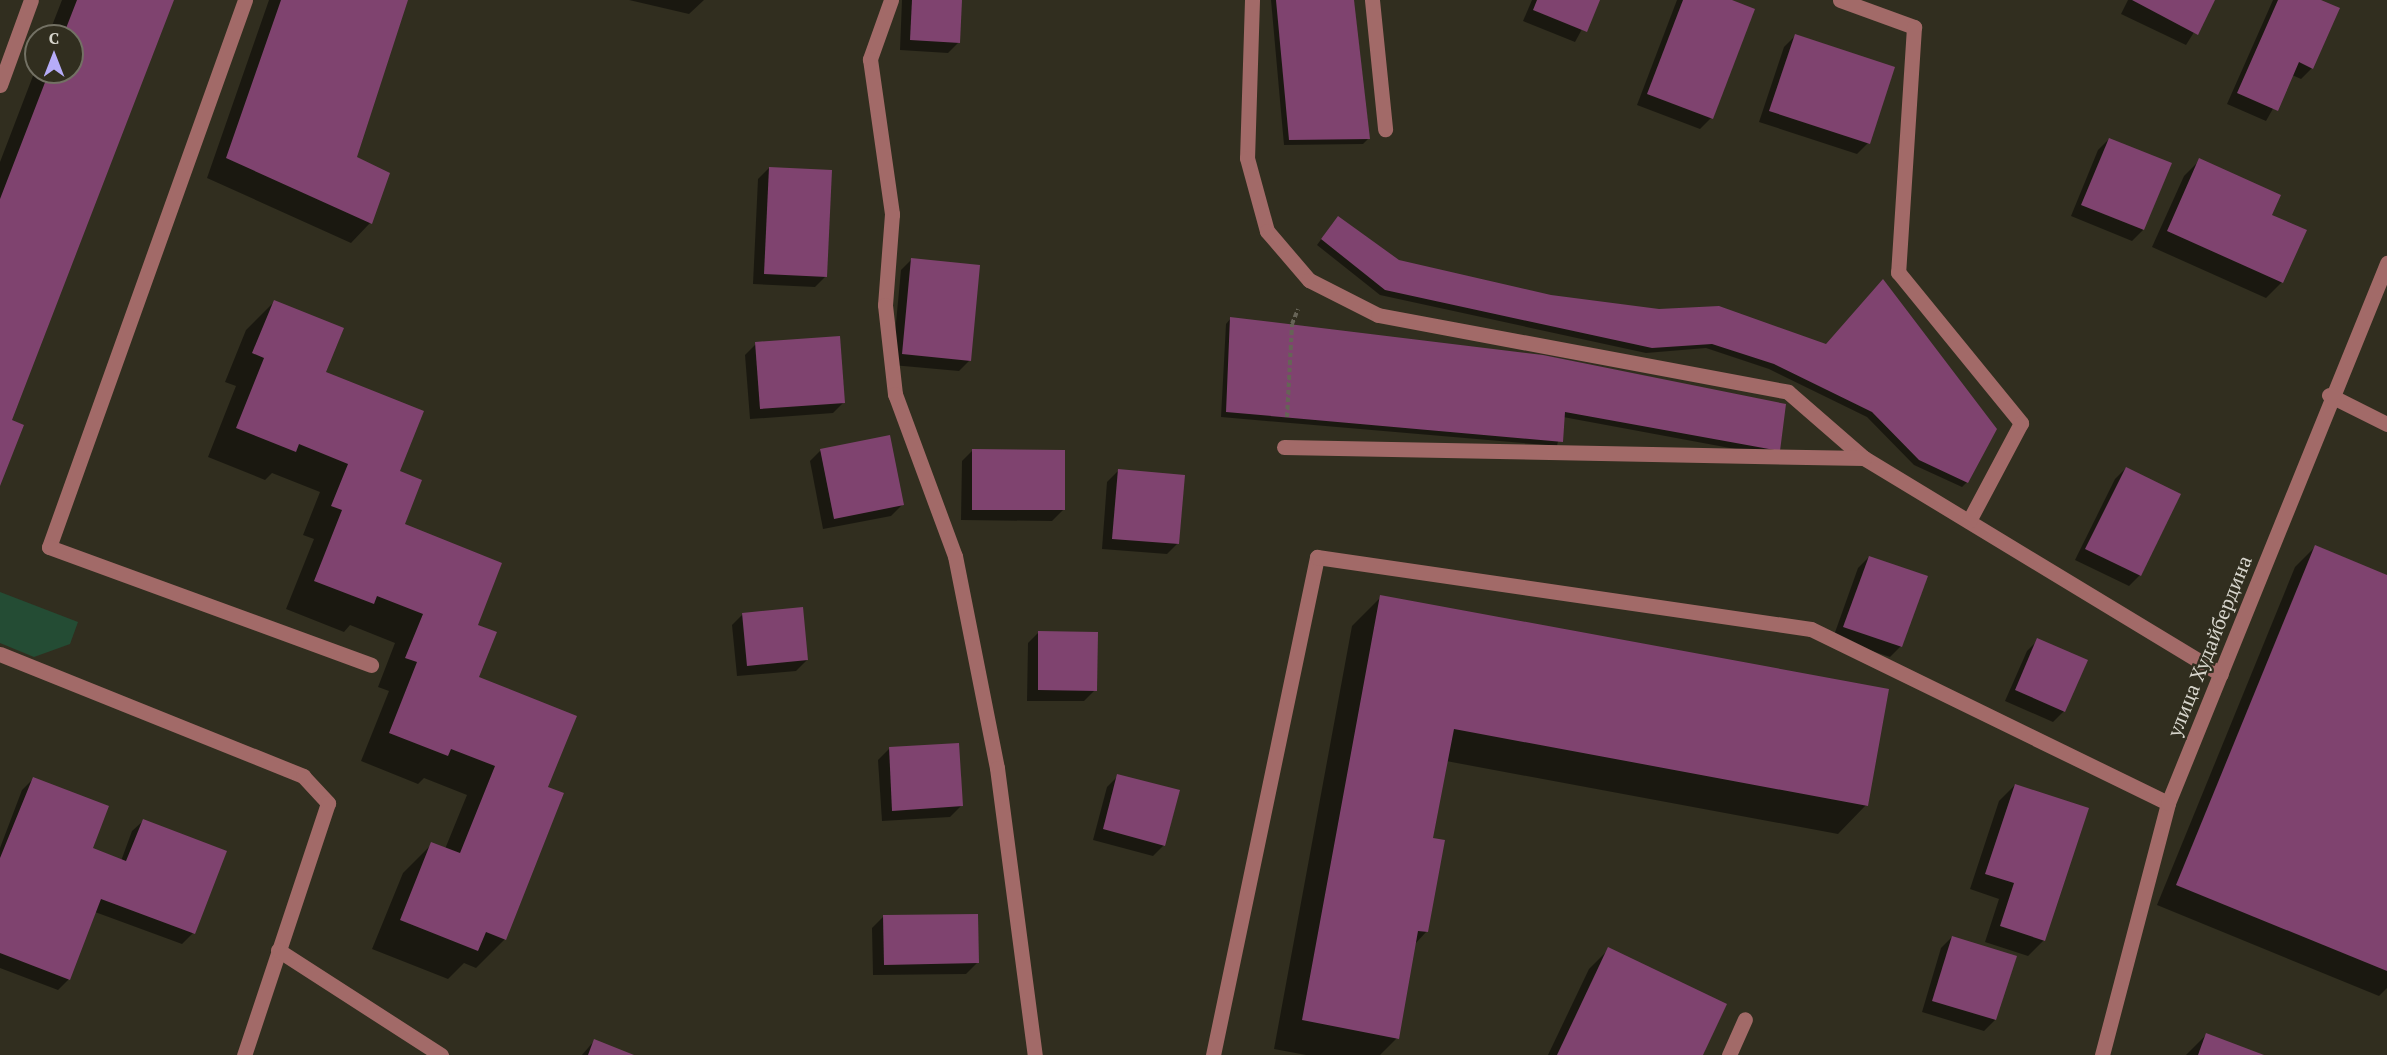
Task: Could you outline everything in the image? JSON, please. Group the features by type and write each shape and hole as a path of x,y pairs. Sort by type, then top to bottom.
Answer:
{"street":[{"path":"0,85 31,0"},
{"path":"245,0 49,547 371,664"},
{"path":"891,0 870,59 892,214 885,305 896,394 956,556 997,768 1035,1055"},
{"path":"1252,0 1247,158 1267,231 1309,280 1378,315 1788,392 1864,458 2221,674"},
{"path":"1372,0 1385,129"},
{"path":"1840,0 1914,27 1898,272 2021,423 1969,521"},
{"name":"улица Худайбердина","path":"2102,1055 2168,803 2330,395 2387,263"},
{"path":"2330,395 2387,424"},
{"path":"1284,447 1864,458"},
{"path":"1214,1055 1317,557 1811,630 2168,803"},
{"path":"0,654 303,776 328,803 244,1055"},
{"path":"278,950 441,1055"},
{"path":"1729,1055 1745,1019"}],"path":[{"path":"1284,447 1292,324 1309,280"}],"green space":[{"path":"0,592 78,622 70,644 34,657 0,643"}],"building":[{"path":"77,0 174,0 12,420 24,425 0,486 0,199 44,84 84,84 84,24 68,24"},
{"path":"281,0 408,0 357,157 390,173 372,224 226,158"},
{"path":"912,0 962,0 960,43 910,40"},
{"path":"1276,0 1354,0 1370,139 1289,140"},
{"path":"1537,0 1600,0 1587,32 1533,10"},
{"path":"1683,0 1732,0 1755,9 1713,119 1647,94"},
{"path":"2132,0 2215,0 2198,35"},
{"path":"2278,0 2321,0 2340,8 2313,69 2299,62 2278,111 2237,93"},
{"path":"1795,34 1895,67 1870,144 1769,111"},
{"path":"2109,138 2172,163 2144,230 2081,205"},
{"path":"2199,158 2281,195 2272,215 2307,230 2283,283 2167,231"},
{"path":"769,167 832,170 827,277 764,274"},
{"path":"1338,216 1399,260 1551,295 1659,309 1719,306 1826,344 1883,279 1997,429 1968,483 1919,460 1872,412 1774,364 1712,344 1652,348 1385,290 1321,239"},
{"path":"911,258 980,265 971,361 902,354"},
{"path":"274,300 344,328 326,372 424,411 400,471 422,480 405,524 502,563 478,625 497,632 479,677 577,716 548,787 564,793 506,940 486,932 478,951 400,920 431,842 460,853 495,766 451,749 448,756 389,733 417,662 405,658 423,614 377,596 374,604 314,581 342,510 331,506 348,464 299,444 296,452 236,428 264,358 252,353"},
{"path":"1230,317 1543,355 1786,404 1780,451 1565,412 1563,442 1226,412"},
{"path":"840,336 845,403 760,409 755,342"},
{"path":"890,435 904,505 834,519 820,449"},
{"path":"972,449 1065,450 1065,510 972,510"},
{"path":"2126,467 2181,494 2141,576 2085,549"},
{"path":"1118,469 1185,475 1179,544 1112,539"},
{"path":"2315,545 2387,575 2387,971 2176,885"},
{"path":"1869,556 1928,576 1902,647 1843,627"},
{"path":"1380,595 1889,689 1868,806 1454,729 1433,838 1445,840 1428,932 1418,931 1399,1039 1302,1020"},
{"path":"803,607 808,660 747,666 742,613"},
{"path":"1038,631 1098,632 1097,691 1038,690"},
{"path":"2037,638 2088,660 2065,712 2015,690"},
{"path":"959,743 963,806 892,811 889,747"},
{"path":"1117,774 1180,790 1165,846 1103,829"},
{"path":"33,777 109,806 93,848 126,861 143,819 227,851 195,934 101,899 70,980 0,953 0,858"},
{"path":"2015,784 2089,808 2045,941 2000,926 2014,883 1985,874"},
{"path":"978,914 979,963 884,965 883,915"},
{"path":"1952,936 2017,956 1996,1020 1932,1001"},
{"path":"1608,947 1727,1004 1703,1055 1557,1055"},
{"path":"2206,1033 2264,1055 2198,1055"},
{"path":"594,1039 634,1055 588,1055"}]}
